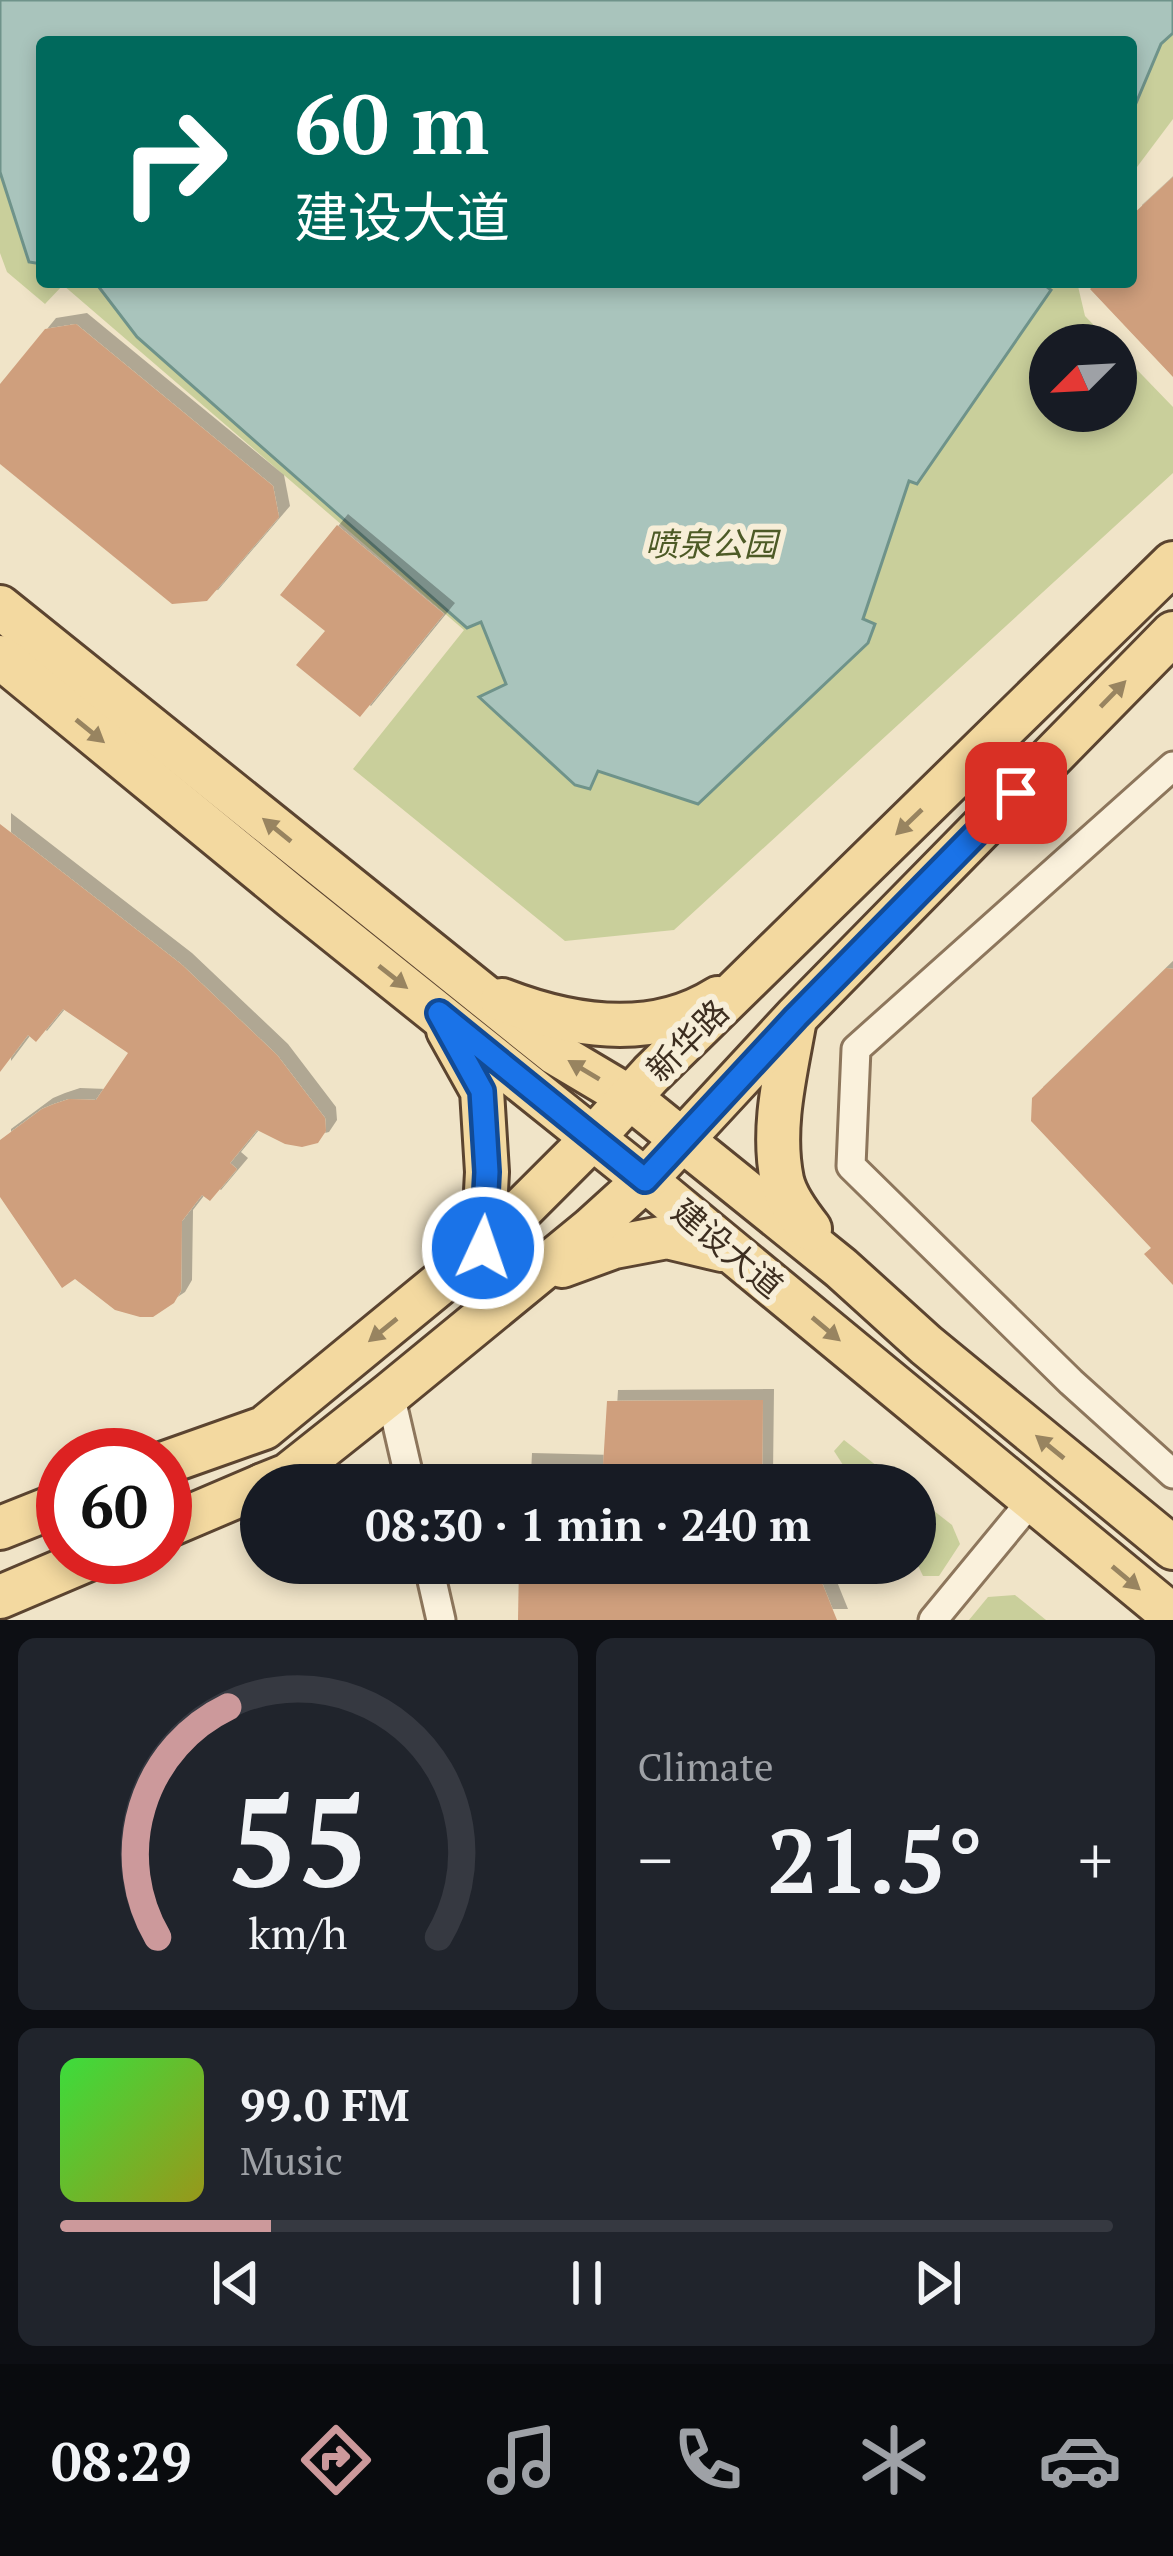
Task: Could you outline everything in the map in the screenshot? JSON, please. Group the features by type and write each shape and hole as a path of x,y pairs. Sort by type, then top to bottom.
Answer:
{"main road":[{"name":"新华路","path":"192,1453 264,1428 483,1248 629,1097 1173,563"},
{"name":"建设大道","path":"0,607 456,1001 592,1138 1173,1616"},
{"name":"新华路","path":"301,1464 645,1180 796,1017 1173,633"},
{"name":"建设大道","path":"0,657 292,897 456,1001 629,1097 841,1268 926,1345 1173,1548"},
{"path":"483,1248 487,1172 482,1091 456,1001 624,1027 676,1018 713,1001 767,961"},
{"path":"796,1017 778,1136 783,1184 799,1216 841,1268"},
{"path":"527,1279 614,1247 667,1237 734,1253"},
{"name":"新华路","path":"192,1515 240,1495"},
{"path":"0,1528 36,1514"},
{"path":"0,1597 36,1582"}],"street":[{"path":"1173,766 856,1049 851,1166 1071,1382 1173,1474"},
{"path":"390,1394 406,1464"},
{"path":"933,1620 1032,1500"},
{"path":"433,1584 441,1620"}],"green space":[{"name":"喷泉公园","path":"0,0 1173,0 1173,119 1137,167 1137,36 36,36 36,288 60,288 45,304 7,272 0,253"},
{"name":"喷泉公园","path":"66,288 1078,288 1085,316 1093,324 1029,324 1029,432 1137,432 1137,370 1173,407 1173,473 674,930 565,941 353,769 464,630"},
{"path":"844,1440 874,1464 842,1464 834,1451"},
{"path":"936,1512 952,1525 960,1544 939,1576"},
{"path":"1015,1595 1046,1620 969,1620 988,1597"}],"water":[{"path":"0,0 1173,0 1173,33 1161,44 1137,101 1137,36 36,36 36,263 29,262 0,172"},
{"path":"100,288 1051,290 917,484 909,481 863,619 875,624 868,643 698,804 598,771 590,789 575,785 479,697 506,684 481,622 467,628 137,337"}],"building":[{"path":"1173,177 1173,377 1137,339 1137,324 1123,324 1090,289 1137,288 1137,210"},
{"path":"76,324 273,486 279,517 207,601 172,604 0,464 0,384 45,329"},
{"path":"337,525 444,614 360,717 296,665 325,631 280,595"},
{"path":"0,824 181,964 277,1055 325,1118 326,1131 318,1143 302,1147 257,1130 230,1163 237,1169 210,1201 202,1195 182,1221 181,1291 174,1303 153,1317 115,1310 75,1279 62,1288 0,1197 0,1140 54,1104 96,1100 128,1053 63,1009 36,1042 28,1035 0,1072"},
{"path":"1166,968 1173,969 1173,1285 1144,1254 1151,1248 1031,1121 1032,1098"},
{"path":"763,1400 762,1464 603,1464 607,1401"},
{"path":"519,1584 822,1584 837,1620 518,1620"}],"route":[{"path":"483,1248 487,1172 482,1091 439,1013 645,1180 796,1017 1016,793"}]}
